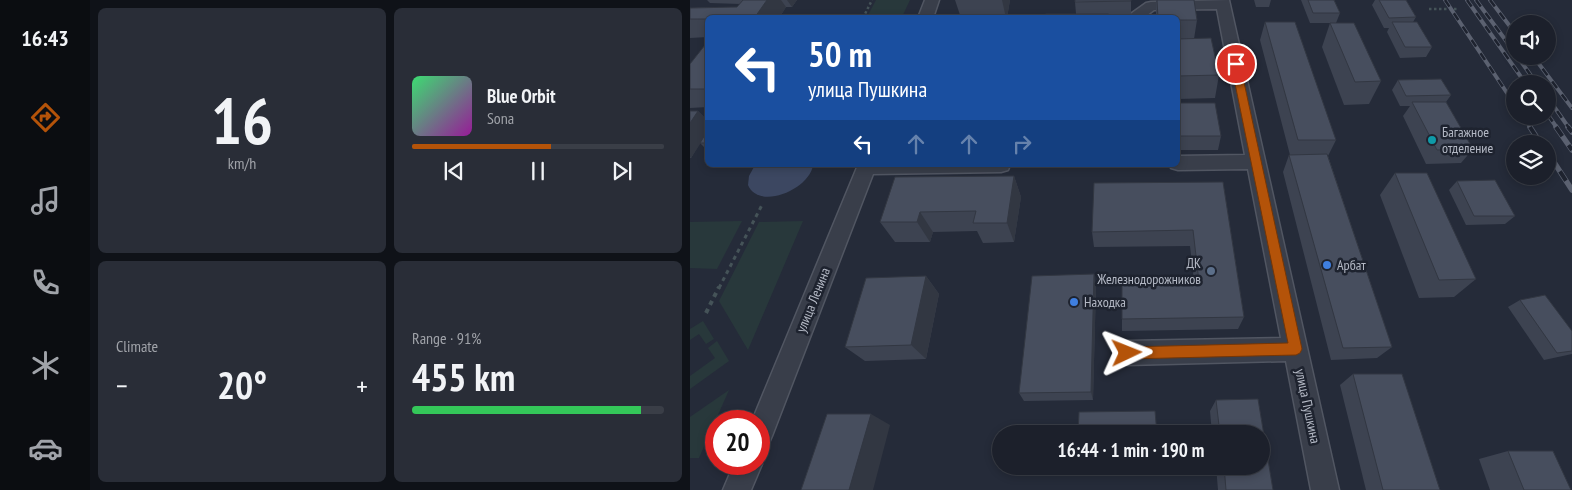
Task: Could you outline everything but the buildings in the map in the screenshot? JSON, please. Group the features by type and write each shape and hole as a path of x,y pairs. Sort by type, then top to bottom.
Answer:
{"street":[{"path":"926,15 932,0"},
{"path":"1137,15 1151,6 1223,2"},
{"name":"улица Пушкина","path":"1223,2 1326,490"},
{"path":"1180,163 1256,162"},
{"name":"улица Ленина","path":"769,410 867,167"},
{"path":"1127,353 1296,349"},
{"path":"737,490 743,475"}],"path":[{"path":"864,15 872,0"},
{"path":"1428,9 1457,9"},
{"path":"706,314 763,202"}],"shaded area":[{"path":"876,0 910,0 903,15 868,15"},
{"path":"742,221 717,269 690,268 690,222"},
{"path":"803,221 748,350 719,301 759,222"},
{"path":"703,321 714,339 706,344 699,334 690,340 690,329"},
{"path":"717,341 729,361 690,389 690,376 715,358 708,348"},
{"path":"729,390 720,410 705,410 705,444 699,458 690,458 690,417"}],"water":[{"path":"754,167 812,167 810,174 794,189 784,194 773,196 762,196 754,193 748,185 749,176"}],"railway":[{"path":"1445,0 1506,92"},
{"path":"1467,0 1520,75"},
{"path":"1476,0 1506,41"},
{"path":"1490,0 1506,21"},
{"path":"1523,65 1531,75"},
{"path":"1540,65 1572,108"},
{"path":"1556,109 1569,128"},
{"path":"1530,127 1535,135"},
{"path":"1556,127 1572,150"},
{"path":"1568,127 1572,132"},
{"path":"1556,165 1572,190"}],"place":[{"name":"Багажное отделение","path":"1432,140"},
{"name":"Арбат","path":"1327,265"},
{"name":"ДК Железнодорожников","path":"1211,271"},
{"name":"Находка","path":"1074,302"}],"route":[{"path":"1127,353 1296,349 1236,64"}]}
